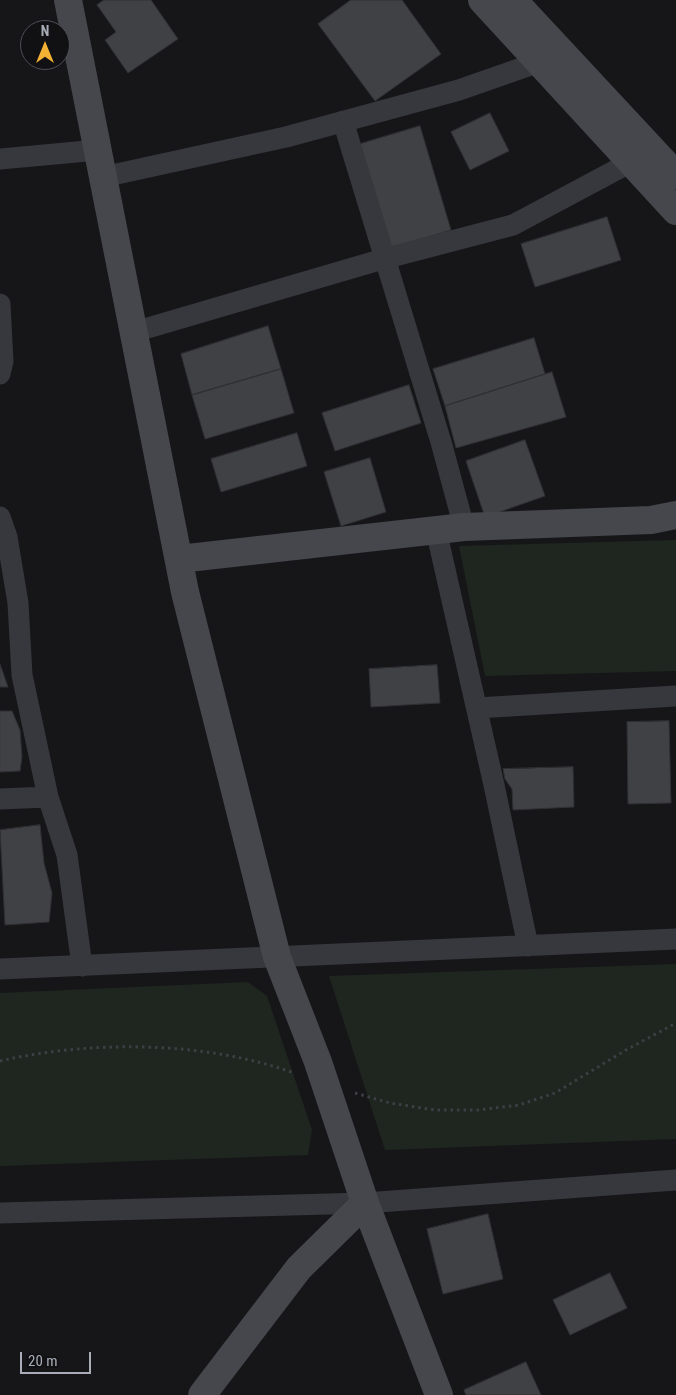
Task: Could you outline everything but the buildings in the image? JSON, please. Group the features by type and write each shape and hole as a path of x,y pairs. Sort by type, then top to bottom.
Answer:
{"street":[{"path":"68,0 178,559 277,957 318,1062 364,1204 439,1395"},
{"path":"482,0 676,211"},
{"path":"513,0 676,175"},
{"path":"103,177 286,137 459,90 539,62"},
{"path":"342,122 441,442 464,527"},
{"path":"0,159 98,150"},
{"path":"134,332 383,259 513,225 631,162"},
{"path":"0,304 3,361 0,374"},
{"path":"178,559 464,527 651,520 676,515"},
{"path":"0,517 7,537 9,604 48,797 67,855 82,966"},
{"path":"436,530 477,708 528,946"},
{"path":"477,708 676,696"},
{"path":"0,799 48,797"},
{"path":"0,969 676,939"},
{"path":"0,1213 364,1204 676,1180"},
{"path":"202,1395 299,1268 364,1204"}],"shaded area":[{"path":"676,540 676,671 485,676 459,546"},
{"path":"676,964 676,1139 385,1150 329,976"},
{"path":"248,982 267,996 312,1130 308,1155 0,1166 0,993"}]}
